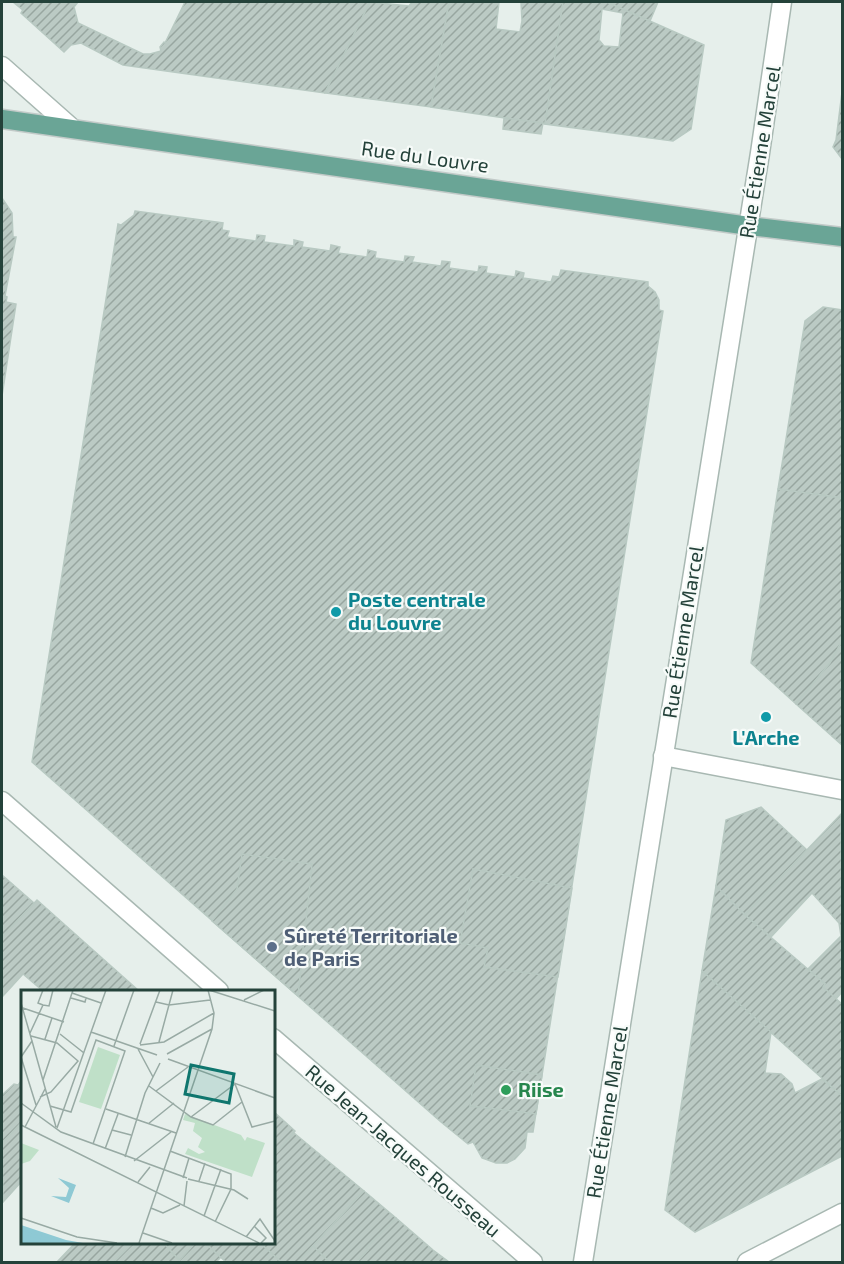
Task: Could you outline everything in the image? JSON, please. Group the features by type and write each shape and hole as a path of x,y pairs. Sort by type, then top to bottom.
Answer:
{"main road":[{"name":"Rue du Louvre","path":"2,119 748,226 843,237"}],"street":[{"name":"Rue Étienne Marcel","path":"582,1263 782,2"},
{"path":"2,66 72,128"},
{"path":"663,756 843,790"},
{"path":"2,801 218,990"},
{"name":"Rue Jean-Jacques Rousseau","path":"274,1039 532,1263"},
{"path":"747,1263 843,1213"}],"building":[{"path":"13,2 27,2 23,10"},
{"path":"27,2 78,2 74,7 78,23 143,54 150,54 161,51 160,47 165,43 185,2 370,2 325,93 123,65 81,43 71,45 64,52 21,13"},
{"path":"370,2 409,6 412,2 449,2 431,107 325,93"},
{"path":"449,2 499,2 496,29 520,32 521,2 563,2 545,124 431,107"},
{"path":"563,2 607,2 704,45 691,129 673,141 545,124","holes":["602,9 623,13 619,47 604,46 599,40"]},
{"path":"607,2 658,2 650,21"},
{"path":"842,92 842,159 833,147 836,140"},
{"path":"504,118 543,123 541,134 503,129"},
{"path":"2,198 12,213 13,237 16,237 5,296 7,297 6,302 16,304 2,396"},
{"name":"Poste centrale du Louvre","path":"135,211 223,223 222,230 229,231 227,237 256,241 257,235 265,236 264,242 294,246 294,240 303,242 302,247 330,251 331,245 340,247 338,253 367,257 368,250 376,252 375,258 404,262 405,256 414,257 412,262 441,266 442,261 450,262 449,268 478,272 479,266 487,267 486,273 515,277 516,271 524,273 523,278 551,282 553,276 559,277 561,270 648,282 648,286 659,300 659,310 663,311 533,1132 527,1132 525,1148 515,1159 507,1163 496,1163 482,1158 473,1142 468,1144 441,1122 32,762 118,224 121,225 134,215"},
{"path":"823,307 842,310 842,498 778,489 805,321"},
{"path":"778,489 842,498 842,641 830,663 796,704 751,663"},
{"path":"842,641 842,745 796,704 830,663"},
{"path":"761,807 807,850 745,915 716,886 726,820"},
{"path":"841,814 842,992 836,999 823,987 825,984 808,969 841,936 839,923 812,893 771,937 745,915"},
{"name":"Sûreté Territoriale de Paris","path":"242,854 312,864 298,996 212,921 237,889"},
{"path":"473,869 572,888 558,977 484,967 488,948 460,943"},
{"path":"2,875 34,903 2,937"},
{"path":"716,886 745,915 825,984 823,987 842,1004 842,1096 702,971"},
{"path":"37,900 138,990 42,990 23,974 2,997 2,937"},
{"path":"702,971 771,1032 765,1073 781,1074 792,1084 795,1093 822,1079 842,1096 842,1156 695,1232 665,1210"},
{"name":"Riise","path":"476,1065 542,1075 536,1114 470,1106"},
{"path":"21,1081 21,1123 2,1143 2,1095 14,1084 18,1085"},
{"path":"274,1112 295,1131 274,1156"},
{"path":"21,1123 21,1182 3,1202 2,1143"},
{"path":"294,1133 364,1191 298,1262 281,1262 260,1243 274,1243 274,1156"},
{"path":"364,1191 396,1218 366,1248 368,1250 357,1262 329,1262 313,1246"},
{"path":"396,1218 449,1262 357,1262 368,1250 366,1248"},
{"path":"75,1243 133,1243 114,1262 57,1262"},
{"path":"133,1243 164,1243 180,1261 178,1262 114,1262"},
{"path":"164,1243 195,1243 180,1261"},
{"path":"195,1243 205,1243 221,1257 216,1262 178,1262"},
{"path":"205,1243 260,1243 281,1262 226,1262"},
{"path":"313,1246 329,1262 298,1262"}],"place":[{"name":"Poste centrale du Louvre","path":"336,612"},
{"name":"L'Arche","path":"766,717"},
{"name":"Sûreté Territoriale de Paris","path":"272,947"},
{"name":"Riise","path":"506,1090"}]}
